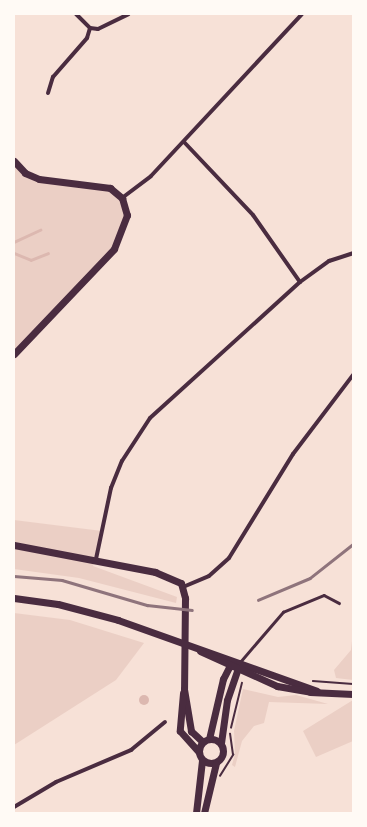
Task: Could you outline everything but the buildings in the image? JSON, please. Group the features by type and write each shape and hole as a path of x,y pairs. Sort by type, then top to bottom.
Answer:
{"main road":[{"path":"14,161 30,176 96,184 110,188 122,198 126,224 114,249 14,354"},
{"path":"14,545 96,559 164,574 183,587 185,601 184,689 180,731 199,752 202,760 196,813"},
{"path":"14,598 97,614 198,650 240,662 317,692"},
{"path":"198,650 238,672 277,686 317,692 353,694"},
{"path":"199,752 206,740 222,679 229,667 240,662"},
{"path":"204,813 216,763 224,754 221,743 227,700 238,672 240,662"},
{"path":"184,689 191,731 206,740 221,743"},
{"path":"202,760 216,763"}],"street":[{"path":"76,14 90,28 106,27 129,14"},
{"path":"122,198 139,188 184,142 302,14"},
{"path":"48,93 53,77 87,38 90,28"},
{"path":"184,142 254,215 300,282"},
{"path":"96,559 111,488 138,434 167,401 300,282 329,261 353,253"},
{"path":"183,587 209,576 229,558 297,449 353,375"},
{"path":"14,807 56,782 131,750 165,722"}],"lane":[{"path":"240,662 283,612 324,595 340,603"}],"path":[{"path":"307,679 353,684"},
{"path":"219,779 232,755 230,732 242,683"}],"shaded area":[{"path":"14,161 31,176 96,184 122,198 127,215 118,243 14,354"},
{"path":"14,520 102,531 93,566 177,597 176,603 79,578 14,569"},
{"path":"14,613 70,620 144,643 116,680 14,745"},
{"path":"353,632 353,680 336,678 334,670 351,650"},
{"path":"243,689 278,697 296,695 328,704 269,702 264,723 254,726 242,741 235,767 232,765 235,754 234,731"},
{"path":"142,695 146,695 148,696 148,704 142,705 139,702 139,698"},
{"path":"353,700 353,741 316,757 303,731"}],"waterway":[{"path":"14,242 40,230"},
{"path":"14,253 31,260 48,253"}],"railway":[{"path":"258,600 310,578 353,544"},
{"path":"14,576 62,580 147,605 192,610"}]}
